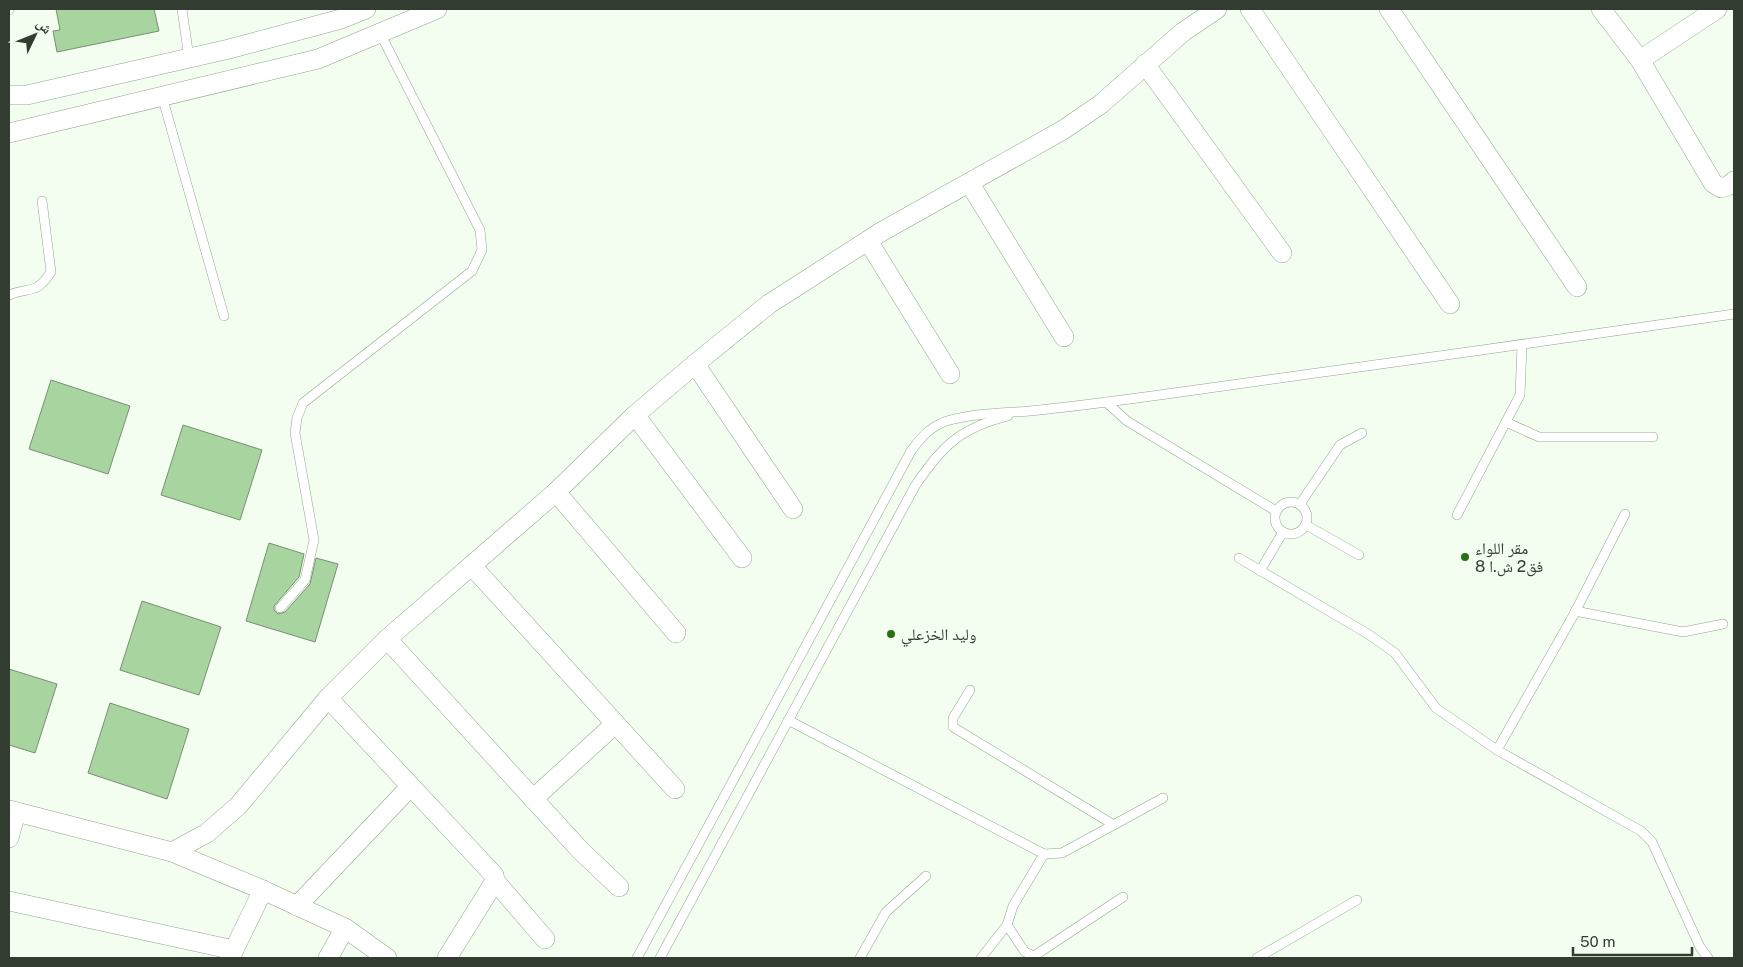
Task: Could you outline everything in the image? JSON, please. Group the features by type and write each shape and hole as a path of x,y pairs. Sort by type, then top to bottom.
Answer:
{"street":[{"path":"9,95 27,95 189,58 340,14 366,9"},
{"path":"9,133 318,59 437,9"},
{"path":"172,852 207,833 238,806 328,698 387,639 556,492 635,415 769,304 868,240 1063,130 1101,104 1183,32 1217,9"},
{"path":"1250,9 1450,304"},
{"path":"1389,9 1577,287"},
{"path":"1601,9 1640,60 1713,183 1721,188 1728,186 1734,181"},
{"path":"1640,60 1716,9"},
{"path":"1146,64 1282,253"},
{"path":"970,184 1064,337"},
{"path":"868,240 950,374"},
{"path":"695,364 793,509"},
{"path":"635,415 742,558"},
{"path":"556,492 676,633"},
{"path":"472,566 675,789"},
{"path":"387,639 581,851 618,887"},
{"path":"328,698 494,875 495,881 545,940"},
{"path":"533,799 615,724"},
{"path":"298,906 410,787"},
{"path":"9,838 12,811 172,852 263,890 345,928 387,958"},
{"path":"447,958 495,881"},
{"path":"9,901 232,954 263,890"},
{"path":"328,958 345,928"}],"lane":[{"path":"182,9 189,58"},
{"path":"280,608 305,580 314,540 295,433 296,418 303,403 472,271 482,250 480,230 380,33"},
{"path":"162,96 224,316"},
{"path":"9,295 21,290 31,290 42,285 51,272 42,201"},
{"path":"637,958 911,451 922,436 933,427 948,420 982,413 1028,411 1106,402 1734,314"},
{"path":"1457,515 1520,395 1522,345"},
{"path":"1106,402 1127,421 1276,511"},
{"path":"660,958 915,486 929,464 957,436 972,427 994,419 1028,411"},
{"path":"1506,422 1539,437 1653,437"},
{"path":"1300,504 1340,445 1362,432"},
{"path":"1291,502 1300,504 1306,514 1306,525 1300,532 1291,535 1283,532 1277,527 1274,519 1276,511 1282,504 1291,502"},
{"path":"1497,750 1575,610 1625,514"},
{"path":"1306,525 1359,555"},
{"path":"1260,571 1283,532"},
{"path":"1239,558 1368,634 1394,653 1436,708 1497,750 1641,831 1652,842 1700,947 1708,958"},
{"path":"1575,610 1683,632 1723,624"},
{"path":"970,690 953,718 953,727 1114,825"},
{"path":"788,720 1044,854 1062,853 1163,798"},
{"path":"981,958 1007,925 1013,906 1044,854"},
{"path":"860,958 886,912 926,876"},
{"path":"1007,925 1025,952 1034,956 1123,897"},
{"path":"1257,958 1357,900"}],"building":[{"path":"56,9 154,9 159,31 57,52 53,31 60,30"},
{"path":"51,380 130,406 108,474 29,449"},
{"path":"183,425 262,450 240,520 161,495"},
{"path":"269,543 304,554 299,577 274,606 274,610 278,614 285,612 310,584 316,558 338,564 315,642 246,621"},
{"path":"142,601 221,627 199,695 120,670"},
{"path":"9,669 57,684 35,753 9,745"},
{"path":"110,703 189,729 167,799 88,773"}],"place":[{"name":"مقر اللواء 8 فق2 ش.ا","path":"1465,557"},
{"name":"وليد الخزعلي","path":"891,634"}]}
